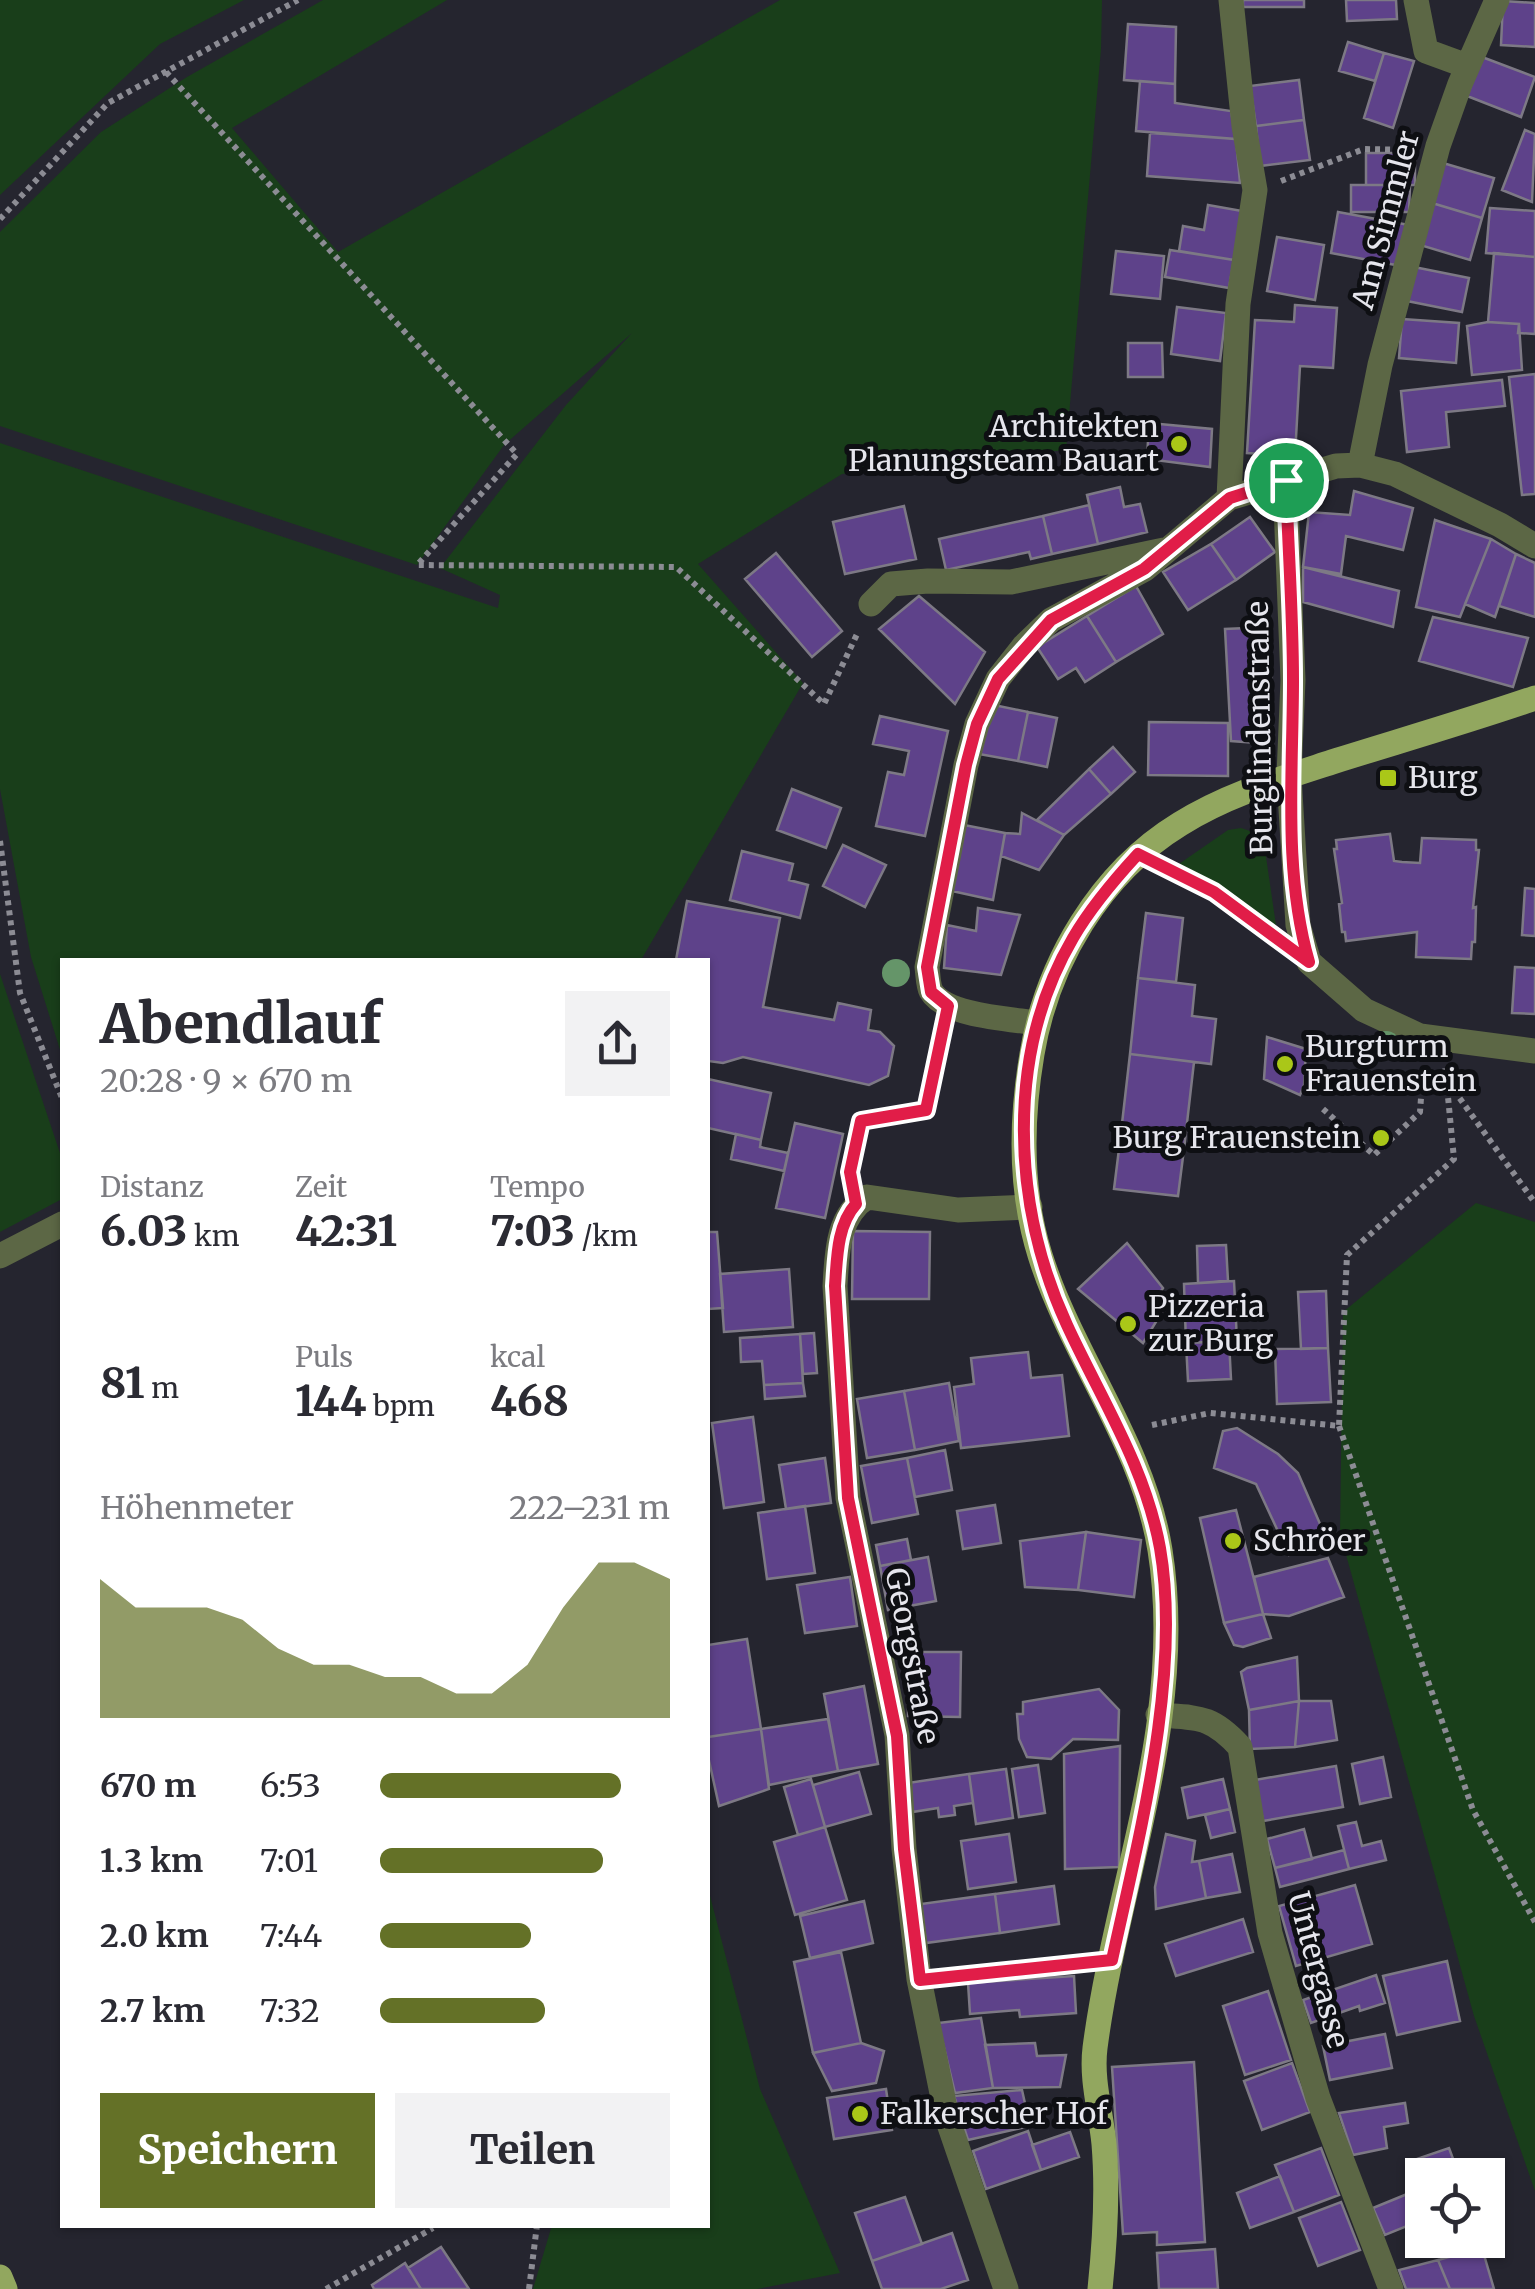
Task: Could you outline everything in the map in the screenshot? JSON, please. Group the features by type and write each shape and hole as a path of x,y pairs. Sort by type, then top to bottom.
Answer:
{"main road":[{"path":"1100,2289 1106,2174 1094,2056 1145,1811 1166,1631 1160,1548 1146,1496 1122,1432 1052,1291 1038,1249 1030,1207 1024,1102 1038,1023 1072,939 1097,902 1138,854 1178,825 1225,800 1290,776 1535,698"},
{"path":"0,2278 5,2289"}],"street":[{"path":"1230,0 1255,190 1238,304 1230,498"},
{"path":"1416,0 1426,51 1468,66"},
{"name":"Am Simmler","path":"1360,465 1380,365 1438,146 1496,0"},
{"path":"1038,1023 974,1014 948,1006 931,992 927,967 977,724 998,679 1051,620 1144,569 1230,498 1336,466 1360,465 1395,474 1535,546"},
{"name":"Burglindenstraße","path":"1286,480 1293,680 1290,776 1298,925 1309,962"},
{"path":"871,604 891,584 928,580 1011,582 1169,549"},
{"path":"1309,962 1364,1010 1420,1036 1535,1050"},
{"path":"856,1204 867,1198 879,1198 958,1210 1030,1207"},
{"name":"Georgstraße","path":"856,1204 846,1215 835,1286 848,1498 897,1736 904,1849 920,1980 947,2118 1006,2289"},
{"path":"0,1256 60,1225"},
{"name":"Untergasse","path":"1158,1716 1201,1718 1223,1728 1240,1747 1270,1932 1318,2098 1390,2289"}],"path":[{"path":"0,218 108,102 298,0"},
{"path":"166,72 517,454 417,565 676,567 824,704 871,604"},
{"path":"1255,190 1364,150 1405,151 1438,146"},
{"path":"0,840 20,994 60,1093"},
{"path":"1138,854 1214,892 1309,962"},
{"path":"856,1204 850,1172 861,1121 926,1110 948,1006"},
{"path":"1323,1108 1374,1155 1420,1112 1423,1070"},
{"path":"1535,1203 1445,1078 1454,1159 1348,1255 1340,1426 1473,1810 1535,1922"},
{"path":"1122,1432 1210,1412 1340,1426"},
{"path":"920,1980 1112,1960"},
{"path":"326,2289 433,2228"},
{"path":"528,2289 537,2228"}],"green space":[{"path":"0,0 244,0 160,44 0,195"},
{"path":"323,0 447,0 232,128 338,252 780,0 1102,0 1066,450 842,474 698,564 803,683 642,958 60,958 60,1050 31,957 0,789 0,443 498,608 500,595 440,568 566,405 632,333 504,445 417,565 0,426 0,232 101,132 187,77"},
{"path":"1241,828 1253,832 1265,850 1277,932 1218,886 1176,866 1228,830"},
{"path":"0,974 60,1153 60,1200 0,1232"},
{"path":"1476,1203 1535,1222 1535,2191 1474,2016 1340,1533 1343,1312"},
{"path":"710,1896 760,2089 840,2273 757,2289 533,2289 551,2228 710,2228"}],"building":[{"path":"1243,0 1304,0 1304,7 1243,7"},
{"path":"1346,0 1396,0 1397,19 1347,21"},
{"path":"1503,1 1535,3 1535,47 1501,45"},
{"path":"1128,24 1176,27 1175,84 1124,80"},
{"path":"1348,42 1384,53 1375,81 1339,71"},
{"path":"1384,53 1414,61 1393,128 1364,118"},
{"path":"1482,57 1535,77 1521,117 1467,96"},
{"path":"1299,80 1304,120 1256,126 1250,86"},
{"path":"1140,81 1175,84 1175,103 1231,111 1236,139 1136,131"},
{"path":"1304,120 1310,160 1260,166 1256,126"},
{"path":"1525,130 1535,134 1532,202 1502,190"},
{"path":"1150,133 1236,139 1240,183 1147,176"},
{"path":"1366,153 1415,153 1415,185 1366,185"},
{"path":"1443,163 1494,178 1482,218 1432,203"},
{"path":"1351,185 1410,185 1409,212 1351,212"},
{"path":"1432,203 1482,218 1470,260 1420,245"},
{"path":"1208,205 1242,211 1234,260 1179,251 1183,226 1204,230"},
{"path":"1490,208 1535,211 1535,257 1486,253"},
{"path":"1338,212 1409,225 1401,266 1331,253"},
{"path":"1277,237 1324,245 1315,300 1267,291"},
{"path":"1170,250 1234,260 1229,288 1165,277"},
{"path":"1116,251 1164,256 1160,299 1111,294"},
{"path":"1494,253 1535,257 1535,334 1518,333 1519,324 1488,322"},
{"path":"1414,267 1469,278 1462,312 1407,301"},
{"path":"1295,305 1337,308 1333,368 1300,366 1295,456 1247,453 1255,320 1294,322"},
{"path":"1177,307 1226,313 1220,361 1171,354"},
{"path":"1402,319 1459,323 1456,363 1399,358"},
{"path":"1488,322 1519,324 1522,370 1472,375 1467,326"},
{"path":"1128,343 1162,343 1163,377 1128,377"},
{"path":"1535,374 1535,494 1522,495 1509,377"},
{"path":"1502,380 1505,406 1446,412 1449,447 1407,452 1401,391"},
{"name":"Architekten Planungsteam Bauart","path":"1149,423 1212,429 1210,467 1147,459"},
{"path":"1120,487 1124,507 1140,504 1147,532 1098,544 1087,495"},
{"path":"1354,491 1413,508 1403,550 1346,536 1341,574 1303,567 1309,512 1350,515"},
{"path":"1089,505 1098,544 1052,554 1043,516"},
{"path":"904,506 916,559 845,574 833,522"},
{"path":"1043,516 1052,554 1031,559 1029,552 946,570 939,539"},
{"path":"1250,517 1275,552 1236,580 1211,544"},
{"path":"1435,520 1491,539 1460,617 1416,607"},
{"path":"1491,539 1516,554 1495,617 1465,604"},
{"path":"1211,544 1236,580 1188,610 1163,572"},
{"path":"776,553 842,631 812,657 745,579"},
{"path":"1516,554 1535,563 1535,617 1499,606"},
{"path":"1303,567 1399,591 1393,627 1303,602"},
{"path":"1136,586 1163,634 1116,662 1087,616"},
{"path":"919,596 985,652 955,704 879,629"},
{"path":"1087,616 1116,662 1085,682 1076,668 1058,679 1037,647"},
{"path":"1433,617 1528,638 1513,687 1419,661"},
{"path":"1270,627 1273,744 1231,741 1225,629"},
{"path":"989,704 1028,712 1018,761 979,754"},
{"path":"1028,712 1057,718 1047,767 1018,761"},
{"path":"880,716 948,731 925,836 876,826 888,772 904,775 909,751 873,744"},
{"path":"1149,722 1228,723 1228,776 1148,775"},
{"path":"1113,747 1135,772 1111,794 1089,769"},
{"path":"1089,769 1111,794 1064,835 1037,820"},
{"path":"792,789 841,808 826,848 777,830"},
{"path":"1022,813 1064,835 1039,870 1001,856 1005,833 1020,834"},
{"path":"964,825 1005,833 993,900 952,891"},
{"path":"1390,834 1394,861 1402,862 1420,863 1422,838 1476,840 1479,850 1471,959 1416,957 1417,932 1346,941 1339,904 1342,903 1336,840"},
{"path":"843,845 886,865 865,907 823,886"},
{"path":"742,851 793,864 789,880 808,885 800,918 730,900"},
{"path":"1525,888 1535,889 1535,936 1522,935"},
{"path":"687,901 780,918 763,1007 834,1020 838,1003 871,1010 868,1030 880,1032 894,1046 888,1076 869,1085 743,1057 723,1063 710,1061 710,958 676,958"},
{"path":"978,908 1020,915 1001,975 944,968 947,925 976,931"},
{"path":"1146,913 1183,918 1176,982 1138,978"},
{"path":"1515,967 1535,968 1535,1014 1512,1013"},
{"path":"1138,978 1195,985 1192,1016 1216,1019 1211,1064 1130,1054"},
{"name":"Burgturm Frauenstein","path":"1267,1037 1306,1049 1300,1095 1264,1079"},
{"path":"1130,1054 1194,1062 1184,1149 1120,1141"},
{"path":"710,1079 771,1093 761,1140 710,1128"},
{"path":"795,1123 843,1134 825,1218 776,1208"},
{"path":"736,1134 761,1140 760,1147 788,1153 784,1171 731,1159"},
{"path":"1120,1141 1184,1149 1178,1196 1114,1189"},
{"path":"853,1231 930,1232 929,1299 852,1299"},
{"path":"710,1232 717,1232 723,1308 710,1309"},
{"path":"1127,1243 1163,1288 1153,1304 1162,1312 1143,1343 1078,1289"},
{"path":"1226,1245 1228,1281 1198,1283 1197,1246"},
{"path":"789,1269 793,1327 724,1332 720,1274"},
{"path":"1234,1281 1237,1341 1186,1343 1184,1284"},
{"path":"1326,1291 1328,1348 1301,1349 1298,1292"},
{"path":"814,1333 817,1373 803,1374 800,1334"},
{"path":"800,1334 803,1383 764,1385 762,1361 741,1362 740,1338"},
{"path":"1229,1341 1231,1379 1188,1381 1186,1343"},
{"path":"1328,1348 1331,1402 1277,1404 1275,1349"},
{"path":"1028,1352 1031,1378 1062,1375 1069,1436 961,1448 954,1387 974,1384 971,1358"},
{"path":"803,1383 805,1396 765,1399 764,1385"},
{"path":"949,1383 959,1441 915,1450 904,1391"},
{"path":"904,1391 915,1450 867,1458 857,1399"},
{"path":"753,1417 764,1502 724,1508 712,1423"},
{"path":"1237,1428 1278,1454 1298,1473 1327,1540 1289,1555 1256,1484 1214,1468 1223,1431"},
{"path":"945,1450 952,1490 915,1497 907,1458"},
{"path":"825,1458 831,1503 786,1509 779,1465"},
{"path":"907,1458 918,1514 872,1523 861,1466"},
{"path":"995,1505 1001,1543 963,1549 957,1511"},
{"path":"805,1506 815,1573 767,1579 758,1513"},
{"path":"1236,1510 1263,1614 1224,1623 1200,1518"},
{"path":"1086,1532 1141,1540 1134,1597 1078,1590"},
{"path":"1086,1532 1078,1590 1025,1587 1020,1541"},
{"path":"907,1539 911,1560 880,1566 876,1545"},
{"path":"928,1557 936,1601 888,1610 880,1566"},
{"path":"1328,1558 1344,1597 1289,1616 1263,1614 1254,1577"},
{"path":"850,1577 857,1626 805,1633 797,1585"},
{"path":"1263,1614 1271,1638 1243,1647 1234,1645 1224,1623"},
{"path":"747,1639 761,1729 710,1737 710,1645"},
{"path":"908,1652 961,1652 960,1717 908,1716"},
{"path":"1297,1657 1299,1701 1249,1710 1241,1672"},
{"path":"864,1686 878,1764 838,1771 824,1694"},
{"path":"1099,1689 1119,1710 1118,1740 1073,1739 1051,1759 1027,1757 1019,1739 1017,1714 1023,1714 1023,1702"},
{"path":"1299,1701 1295,1747 1250,1749 1249,1710"},
{"path":"1299,1701 1331,1701 1337,1740 1295,1747"},
{"path":"828,1719 838,1771 769,1785 761,1729"},
{"path":"761,1729 769,1789 719,1806 710,1765 710,1737"},
{"path":"1120,1746 1119,1867 1065,1869 1064,1754"},
{"path":"1383,1757 1391,1797 1360,1804 1352,1764"},
{"path":"1038,1765 1045,1813 1019,1817 1012,1769"},
{"path":"1336,1766 1343,1807 1263,1821 1255,1780"},
{"path":"1006,1769 1013,1818 976,1824 969,1774"},
{"path":"859,1772 871,1814 825,1827 813,1785"},
{"path":"969,1774 973,1803 954,1806 955,1815 939,1817 938,1808 906,1813 901,1784"},
{"path":"811,1779 825,1827 798,1835 784,1787"},
{"path":"1223,1779 1230,1809 1188,1818 1182,1788"},
{"path":"1230,1809 1235,1832 1211,1838 1205,1815"},
{"path":"1356,1822 1362,1846 1381,1841 1386,1860 1349,1869 1338,1826"},
{"path":"825,1827 847,1900 795,1915 774,1842"},
{"path":"1304,1829 1312,1859 1275,1868 1267,1839"},
{"path":"1009,1834 1016,1882 968,1889 961,1841"},
{"path":"1166,1834 1195,1841 1192,1862 1199,1861 1206,1898 1156,1909 1155,1887"},
{"path":"1344,1850 1349,1869 1280,1887 1275,1868"},
{"path":"1232,1854 1240,1892 1206,1898 1199,1861"},
{"path":"1355,1885 1372,1944 1296,1966 1279,1906"},
{"path":"1054,1886 1059,1924 1000,1933 995,1894"},
{"path":"995,1894 1000,1933 926,1943 921,1904"},
{"path":"864,1901 873,1943 810,1958 800,1916"},
{"path":"1243,1919 1253,1952 1176,1976 1165,1944"},
{"path":"841,1952 861,2043 813,2053 794,1962"},
{"path":"1447,1961 1460,2021 1397,2035 1383,1976"},
{"path":"1376,1975 1385,2003 1360,2011 1359,2006 1311,2023 1303,2000"},
{"path":"1074,1976 1076,2013 1020,2017 1019,2010 970,2014 968,1983"},
{"path":"1268,1991 1291,2060 1245,2075 1223,2006"},
{"path":"981,2018 993,2088 955,2093 938,2023"},
{"path":"1385,2034 1392,2068 1330,2080 1323,2046"},
{"path":"861,2043 884,2051 876,2083 832,2091 813,2053"},
{"path":"1035,2043 1037,2056 1066,2055 1060,2087 993,2088 985,2045"},
{"path":"1194,2062 1205,2242 1157,2245 1157,2232 1123,2234 1112,2067"},
{"path":"1292,2063 1310,2112 1262,2130 1244,2081"},
{"name":"Falkerscher Hof","path":"886,2089 892,2130 834,2139 827,2098"},
{"path":"1022,2090 1030,2126 968,2140 954,2096"},
{"path":"1405,2103 1408,2123 1384,2127 1387,2148 1353,2155 1339,2113"},
{"path":"1028,2131 1041,2170 986,2189 973,2151"},
{"path":"1070,2132 1079,2157 1041,2170 1032,2145"},
{"path":"1321,2148 1339,2195 1294,2212 1275,2165"},
{"path":"1449,2148 1453,2158 1420,2158"},
{"path":"1280,2176 1294,2212 1250,2228 1237,2193"},
{"path":"1405,2195 1405,2227 1385,2235 1373,2208"},
{"path":"905,2197 922,2244 872,2261 855,2213"},
{"path":"1341,2202 1360,2250 1318,2266 1299,2218"},
{"path":"952,2233 968,2280 941,2289 882,2289 872,2261"},
{"path":"441,2247 469,2289 421,2289 408,2268"},
{"path":"1215,2249 1218,2289 1159,2289 1157,2253"},
{"path":"1485,2258 1494,2289 1450,2289 1438,2260"},
{"path":"1438,2260 1450,2289 1406,2289 1399,2270"},
{"path":"405,2263 421,2289 374,2289 372,2285"}],"place":[{"name":"Architekten Planungsteam Bauart","path":"1179,444"},
{"name":"Burg","path":"1388,778"},
{"name":"Burgturm Frauenstein","path":"1285,1064"},
{"name":"Burg Frauenstein","path":"1381,1138"},
{"name":"Pizzeria zur Burg","path":"1128,1324"},
{"name":"Schröer","path":"1233,1541"},
{"name":"Falkerscher Hof","path":"860,2114"}],"route":[{"path":"1286,480 1293,680 1290,776 1298,925 1309,962 1214,892 1138,854 1072,939 1038,1023 1024,1102 1024,1150 1038,1249 1068,1328 1138,1470 1160,1548 1165,1590 1166,1631 1145,1811 1112,1960 920,1980 904,1849 897,1736 848,1498 835,1286 846,1215 856,1204 850,1172 861,1121 926,1110 948,1006 931,992 927,967 936,913 966,765 977,724 998,679 1051,620 1144,569 1230,498 1286,480"}]}
